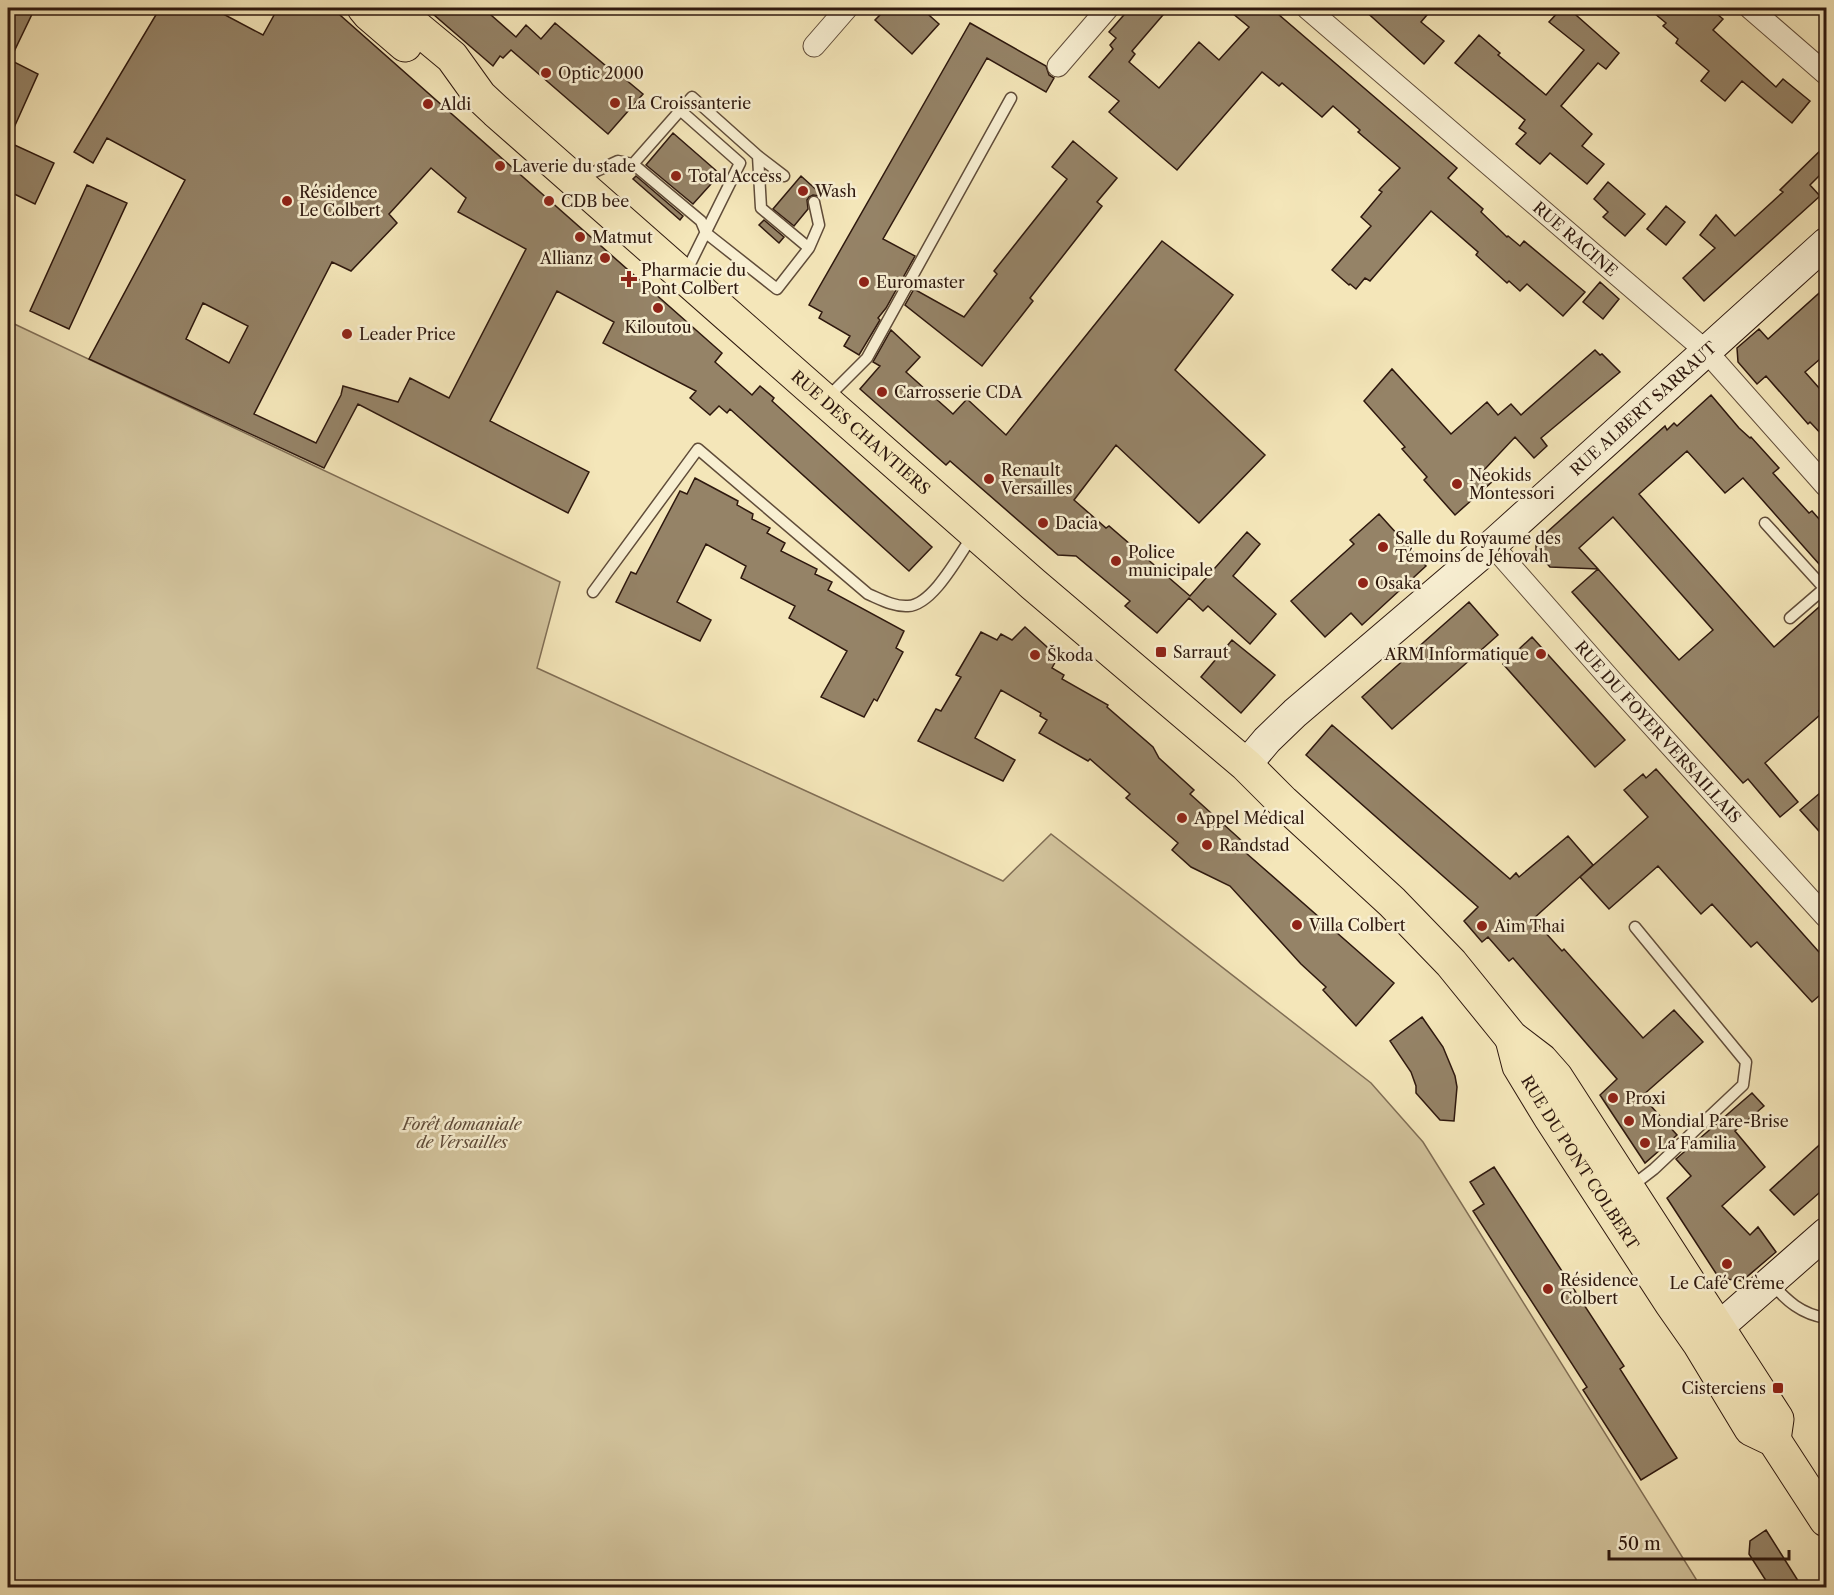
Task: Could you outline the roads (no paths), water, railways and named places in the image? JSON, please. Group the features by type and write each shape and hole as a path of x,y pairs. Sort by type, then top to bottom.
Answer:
{"main road":[{"name":"RUE DES CHANTIERS","path":"387,8 369,14 436,72 480,96 975,533 1246,765"},
{"name":"RUE ALBERT SARRAUT","path":"1246,765 1267,740 1295,713 1492,545 1827,243"},
{"name":"RUE DU PONT COLBERT","path":"1246,765 1399,910 1450,963 1511,1037 1541,1060 1556,1077 1630,1188 1709,1335 1751,1429 1774,1440 1827,1520"},
{"name":"RUE DU PONT COLBERT","path":"1511,1037 1519,1066 1671,1303 1709,1335"},
{"path":"1709,1335 1827,1233"}],"street":[{"path":"814,46 847,8"},
{"path":"1058,66 1108,8"},
{"name":"RUE RACINE","path":"1307,8 1707,352 1827,486"},
{"path":"1750,8 1827,74"},
{"name":"RUE DU FOYER VERSAILLAIS","path":"1492,545 1618,688 1827,917"}],"lane":[{"path":"633,164 692,97 784,176"},
{"path":"825,400 867,358 1011,98"},
{"path":"680,110 740,163 684,277"},
{"path":"758,156 761,208 809,248"},
{"path":"575,181 618,161 633,164 701,221 706,232 777,290 809,248 819,225 814,202"},
{"path":"593,592 698,448 868,594 889,603 909,606 925,600 975,533"},
{"path":"1765,523 1826,588 1790,618"},
{"path":"1630,1188 1654,1169 1743,1084 1746,1062 1635,927"},
{"path":"1770,1283 1801,1311 1827,1318"}],"place":[{"name":"Optic 2000","path":"546,73"},
{"name":"La Croissanterie","path":"615,103"},
{"name":"Aldi","path":"428,104"},
{"name":"Laverie du stade","path":"500,166"},
{"name":"Total Access","path":"676,176"},
{"name":"Wash","path":"803,191"},
{"name":"Résidence Le Colbert","path":"287,201"},
{"name":"CDB bee","path":"549,201"},
{"name":"Matmut","path":"580,237"},
{"name":"Allianz","path":"605,258"},
{"name":"Pharmacie du Pont Colbert","path":"629,279"},
{"name":"Euromaster","path":"864,282"},
{"name":"Kiloutou","path":"658,308"},
{"name":"Leader Price","path":"347,334"},
{"name":"Carrosserie CDA","path":"882,392"},
{"name":"Renault Versailles","path":"989,479"},
{"name":"Neokids Montessori","path":"1457,484"},
{"name":"Dacia","path":"1043,523"},
{"name":"Salle du Royaume des Témoins de Jéhovah","path":"1383,547"},
{"name":"Police municipale","path":"1116,561"},
{"name":"Osaka","path":"1363,583"},
{"name":"Sarraut","path":"1161,652"},
{"name":"ARM Informatique","path":"1541,654"},
{"name":"Škoda","path":"1035,655"},
{"name":"Appel Médical","path":"1182,818"},
{"name":"Randstad","path":"1207,845"},
{"name":"Villa Colbert","path":"1297,925"},
{"name":"Aim Thai","path":"1482,926"},
{"name":"Proxi","path":"1613,1098"},
{"name":"Mondial Pare-Brise","path":"1629,1121"},
{"name":"La Familia","path":"1645,1143"},
{"name":"Le Café Crème","path":"1727,1264"},
{"name":"Résidence Colbert","path":"1548,1289"},
{"name":"Cisterciens","path":"1778,1388"}],"park label":[{"name":"Forêt domaniale de Versailles","path":"462,1133"}]}
